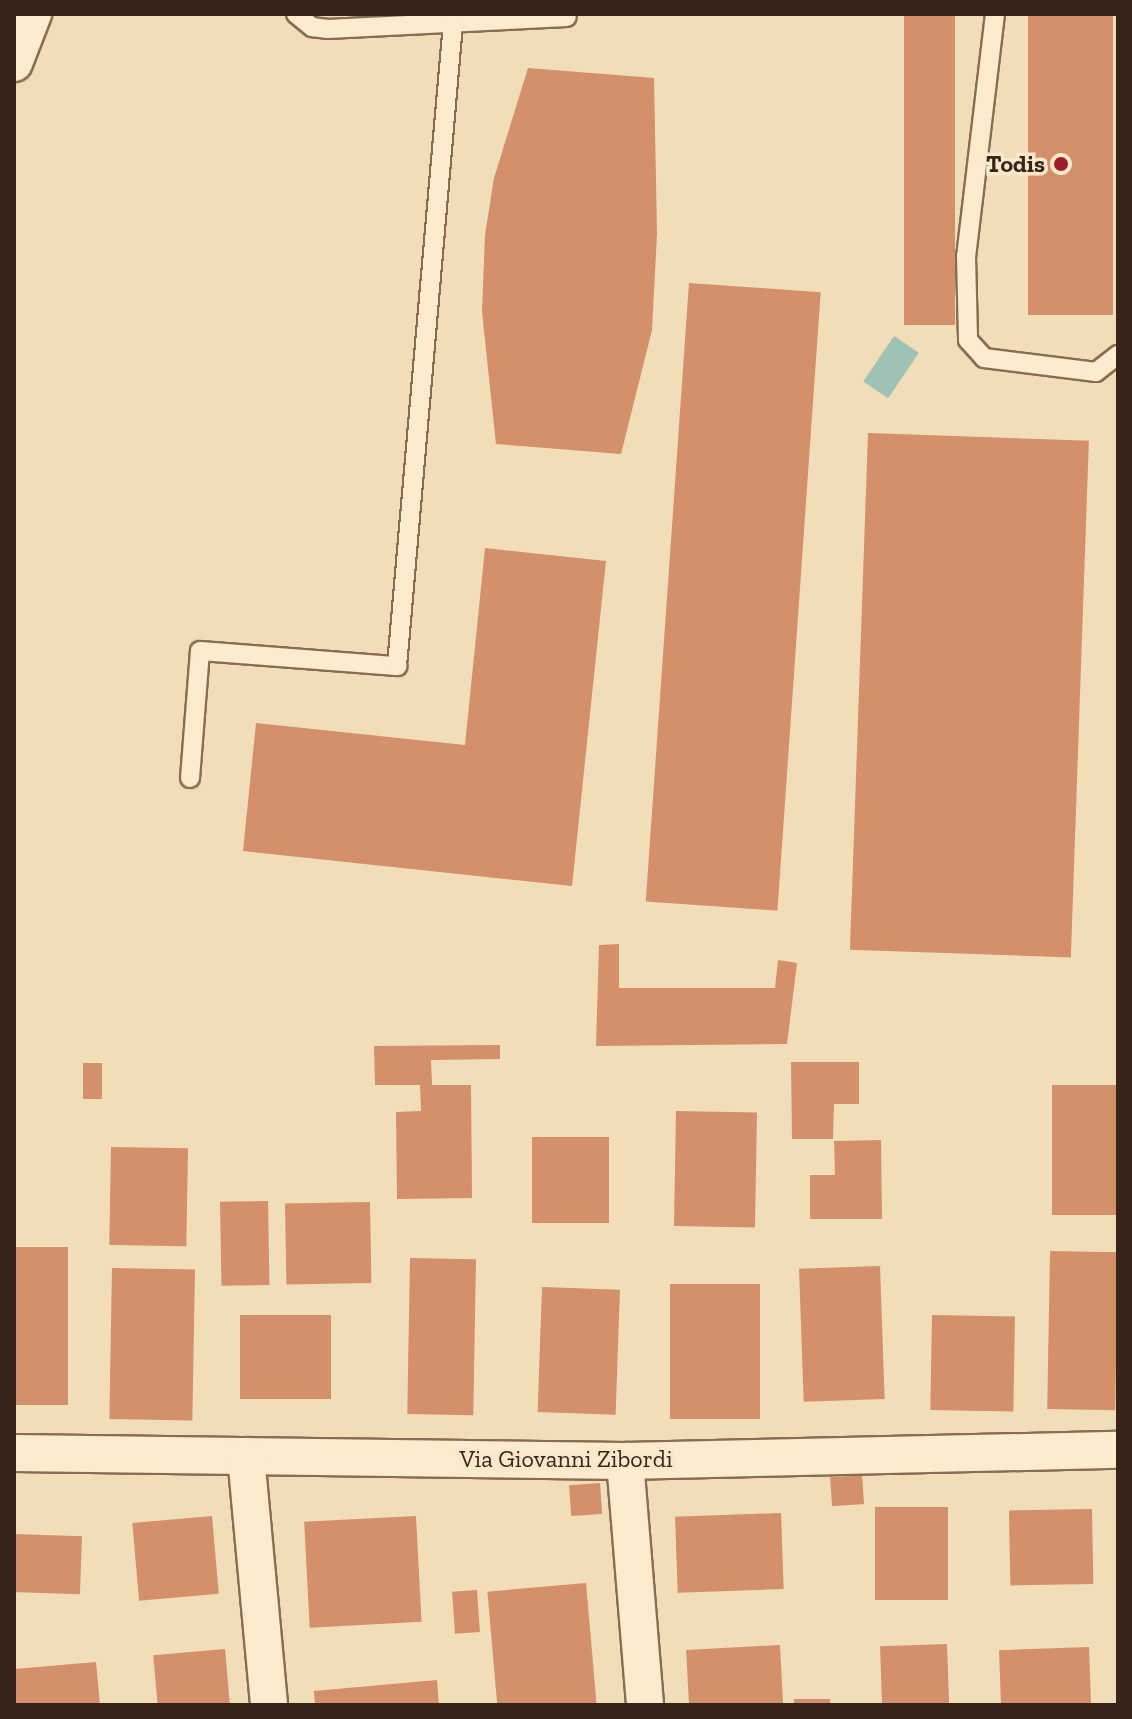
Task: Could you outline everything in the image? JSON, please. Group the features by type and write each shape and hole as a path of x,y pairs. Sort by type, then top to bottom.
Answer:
{"street":[{"name":"Via Giovanni Zibordi","path":"14,1453 625,1461 1118,1450"},
{"path":"246,1456 269,1705"},
{"path":"625,1461 645,1705"}],"lane":[{"path":"296,14 312,27 328,29 567,17"},
{"path":"995,14 966,256 968,340 984,358 1096,372 1118,355"},
{"path":"190,778 200,651 397,666 453,23"}],"water":[{"path":"894,336 919,353 888,398 863,382"}],"building":[{"path":"904,14 955,14 955,325 904,325"},
{"name":"Todis","path":"1028,14 1113,14 1113,315 1028,315"},
{"path":"528,68 654,78 657,234 652,330 621,454 496,444 482,312 485,235 494,178"},
{"path":"689,283 821,292 777,911 646,901"},
{"path":"868,433 1089,441 1071,957 850,950"},
{"path":"485,548 606,561 572,886 243,851 256,723 465,745"},
{"path":"619,944 619,988 775,988 778,960 797,963 787,1044 596,1046 599,945"},
{"path":"500,1045 500,1059 431,1060 432,1085 471,1085 472,1198 397,1199 396,1112 421,1111 420,1085 375,1085 374,1046"},
{"path":"791,1062 859,1062 859,1104 834,1104 833,1139 792,1139"},
{"path":"83,1063 102,1063 102,1099 83,1099"},
{"path":"1052,1085 1118,1085 1118,1215 1052,1215"},
{"path":"676,1111 757,1112 755,1227 674,1226"},
{"path":"532,1137 609,1137 609,1223 532,1223"},
{"path":"881,1140 882,1219 810,1219 810,1175 835,1175 834,1141"},
{"path":"111,1147 188,1148 186,1246 109,1245"},
{"path":"268,1201 269,1285 221,1286 220,1202"},
{"path":"370,1202 371,1283 286,1284 285,1203"},
{"path":"14,1247 68,1247 68,1405 14,1405"},
{"path":"1050,1251 1118,1252 1115,1410 1047,1409"},
{"path":"410,1258 476,1259 473,1415 407,1414"},
{"path":"880,1266 885,1399 804,1402 799,1269"},
{"path":"112,1268 195,1269 192,1420 109,1419"},
{"path":"670,1284 760,1284 760,1419 670,1419"},
{"path":"542,1287 620,1290 616,1415 538,1412"},
{"path":"240,1315 331,1315 331,1399 240,1399"},
{"path":"932,1315 1015,1316 1013,1411 930,1410"},
{"path":"862,1475 864,1504 832,1506 830,1477"},
{"path":"600,1483 602,1514 571,1516 569,1485"},
{"path":"875,1507 948,1507 948,1600 875,1600"},
{"path":"1092,1509 1093,1584 1010,1585 1009,1510"},
{"path":"781,1513 784,1589 678,1593 675,1517"},
{"path":"212,1516 219,1594 139,1601 132,1523"},
{"path":"416,1516 422,1622 310,1628 304,1522"},
{"path":"14,1534 82,1536 80,1594 14,1592"},
{"path":"586,1583 597,1705 497,1705 487,1592"},
{"path":"477,1590 480,1632 455,1634 452,1592"},
{"path":"947,1644 949,1705 882,1705 880,1646"},
{"path":"780,1645 783,1705 689,1705 686,1650"},
{"path":"1089,1647 1091,1705 1001,1705 999,1650"},
{"path":"225,1649 230,1705 158,1705 153,1655"},
{"path":"96,1662 100,1705 14,1705 14,1669"},
{"path":"437,1680 439,1705 315,1705 314,1691"},
{"path":"794,1699 830,1699 830,1705 794,1705"}],"place":[{"name":"Todis","path":"1061,164"}]}
